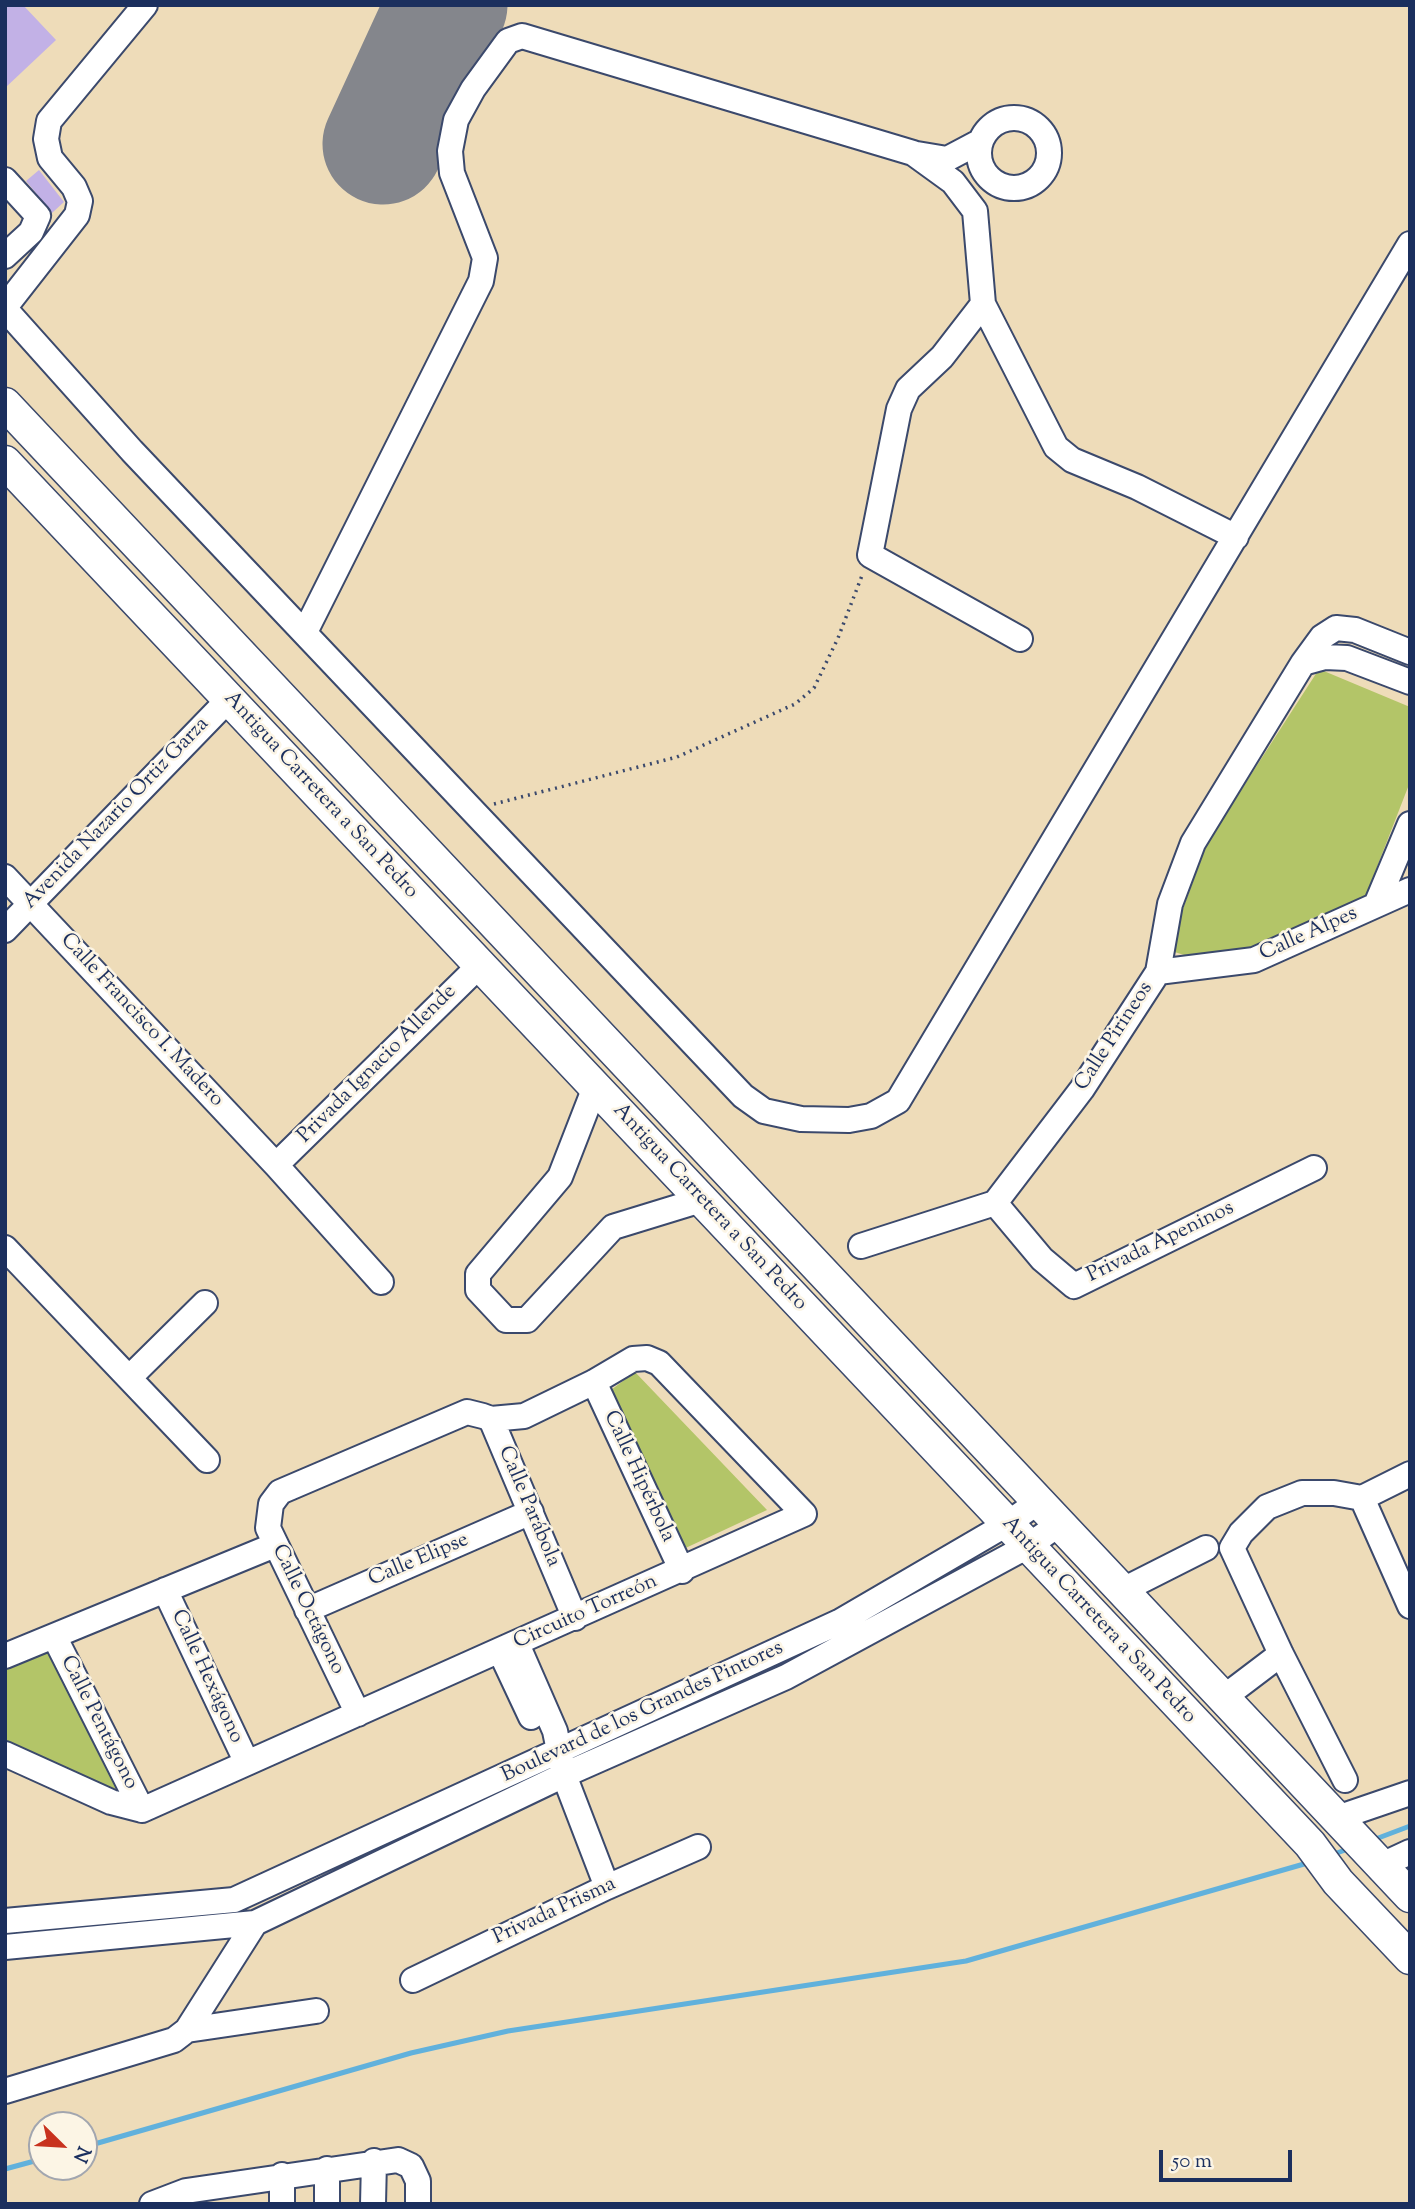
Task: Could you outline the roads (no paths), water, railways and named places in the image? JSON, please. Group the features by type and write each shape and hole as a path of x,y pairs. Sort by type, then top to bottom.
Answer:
{"main road":[{"name":"Antigua Carretera a San Pedro","path":"5,404 1410,1896"},
{"path":"5,437 22,445 88,506 125,532"},
{"name":"Antigua Carretera a San Pedro","path":"5,462 1310,1844 1338,1882 1410,1958"}],"street":[{"path":"145,5 49,121 46,139 50,158 74,187 80,201 77,215 5,308 132,451 743,1096 764,1111 801,1119 849,1120 871,1116 898,1101 906,1090 1410,244"},
{"path":"305,632 481,281 485,258 465,214 452,173 450,150 456,120 473,89 508,41 522,36 535,38 913,153 947,159 981,141 995,123 1018,118 1040,129 1046,140 1047,163 1041,174 1023,186 953,182"},
{"path":"981,141 980,163 997,183"},
{"path":"913,153 953,182 975,211 983,304 1056,447 1072,460 1137,487 1236,537"},
{"path":"5,180 38,216 31,232 5,256"},
{"path":"975,211 997,183"},
{"path":"983,304 942,357 908,389 900,409 870,555 1020,639"},
{"name":"Calle Pirineos","path":"995,1203 1082,1089 1158,972 1170,904 1193,843 1303,663 1322,637 1336,628 1355,631 1410,652"},
{"path":"1303,663 1325,657 1347,658 1410,682"},
{"name":"Avenida Nazario Ortiz Garza","path":"5,930 229,699"},
{"path":"1376,905 1410,824"},
{"name":"Calle Francisco I. Madero","path":"5,877 276,1165 381,1282"},
{"name":"Calle Alpes","path":"1158,972 1254,961 1410,890"},
{"name":"Privada Ignacio Allende","path":"276,1165 480,965"},
{"path":"595,1087 560,1177 478,1274 478,1290 506,1320 527,1320 614,1227 701,1200"},
{"name":"Privada Apeninos","path":"995,1203 1042,1259 1074,1286 1314,1168"},
{"path":"861,1245 995,1203"},
{"path":"5,1248 207,1460"},
{"path":"128,1378 205,1303"},
{"name":"Circuito Torreón","path":"142,1810 682,1571 804,1514 659,1363 647,1358 633,1359 594,1382 524,1416 491,1419"},
{"name":"Calle Hipérbola","path":"594,1382 682,1571"},
{"name":"Calle Parábola","path":"271,1504 280,1492 467,1412 491,1419 575,1618"},
{"path":"1346,1780 1281,1654 1232,1548 1241,1533 1266,1507 1302,1493 1334,1493 1362,1498 1410,1474"},
{"path":"1362,1498 1407,1592"},
{"name":"Calle Octágono","path":"271,1504 268,1528 275,1545 358,1714"},
{"name":"Calle Elipse","path":"307,1610 531,1512"},
{"name":"Boulevard de los Grandes Pintores","path":"5,1947 255,1923 839,1622 1017,1535 1048,1513"},
{"path":"5,1656 275,1545"},
{"path":"1121,1591 1206,1548"},
{"name":"Calle Hexágono","path":"165,1590 247,1763"},
{"name":"Calle Pentágono","path":"54,1636 142,1810"},
{"path":"509,1648 541,1738 561,1764 607,1887"},
{"path":"1223,1698 1281,1654"},
{"path":"5,1754 111,1802 142,1810"},
{"name":"Boulevard de los Grandes Pintores","path":"5,1922 233,1900 561,1764"},
{"path":"1345,1827 1410,1793"},
{"name":"Privada Prisma","path":"413,1980 607,1887 698,1847"},
{"path":"1379,1863 1410,1852"},
{"path":"5,2091 152,2048 174,2040 187,2030 255,1923 233,1900"},
{"path":"187,2030 316,2011"},
{"path":"152,2204 186,2197 237,2193 282,2175 398,2160 411,2166 418,2180 418,2204"},
{"path":"373,2204 374,2161"},
{"path":"327,2169 327,2204"},
{"path":"282,2175 282,2204"}],"waterway":[{"path":"1373,1840 1410,1826"},
{"path":"1331,1855 1351,1848"},
{"path":"98,2143 411,2053 508,2031 966,1961 1311,1862"},
{"path":"5,2169 28,2163"}]}
